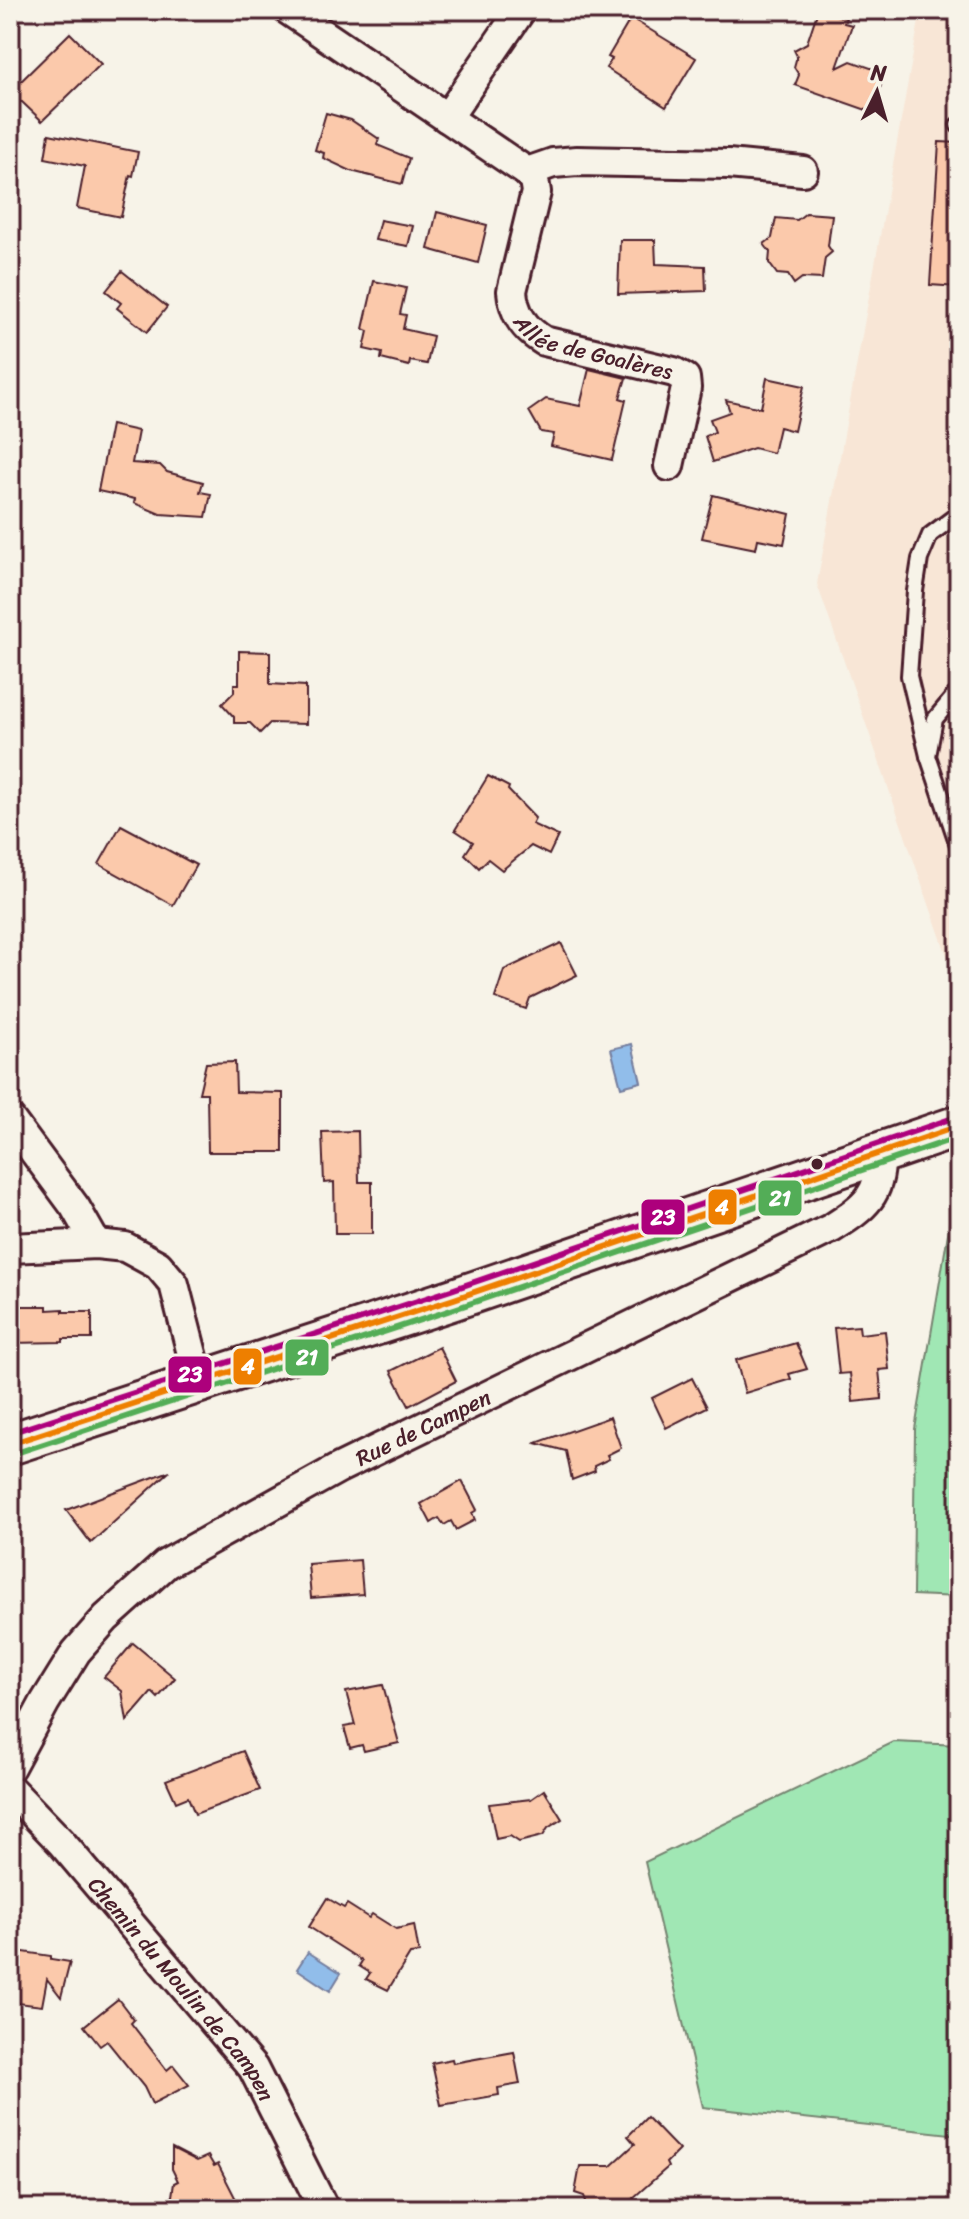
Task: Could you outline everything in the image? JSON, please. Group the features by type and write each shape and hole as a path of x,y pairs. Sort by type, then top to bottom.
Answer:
{"main road":[{"path":"10,1444 454,1299 959,1126"}],"street":[{"path":"288,10 527,172 553,163 577,161 728,164 803,171"},
{"path":"447,118 521,10"},
{"name":"Allée de Goalères","path":"527,172 534,180 536,192 512,291 513,304 520,320 532,334 544,341 674,372 685,378 686,388 669,466"},
{"path":"10,1119 75,1207 96,1244"},
{"name":"Rue de Campen","path":"10,1767 76,1652 106,1618 166,1564 339,1468 832,1228 870,1200 881,1168 880,1153"},
{"path":"10,1248 96,1244 125,1247 158,1265 174,1284 199,1381"},
{"name":"Chemin du Moulin de Campen","path":"10,1789 71,1854 253,2068 324,2209"}],"lane":[{"path":"957,515 930,535 920,559 909,676 928,756 959,848"},
{"path":"928,756 935,719 959,694"}],"shaded area":[{"path":"921,10 959,10 959,990 817,584"}],"green space":[{"path":"959,1190 959,1597 913,1595 915,1429 955,1192"},
{"path":"894,1742 959,1745 959,2135 703,2107 645,1862"}],"water":[{"path":"632,1044 641,1082 621,1087 611,1049"},
{"path":"308,1952 341,1973 330,1991 297,1969"}],"building":[{"path":"818,10 846,18 844,23 852,25 837,68 851,61 885,73 872,112 795,85 799,75 794,67 797,56 794,50 807,43"},
{"path":"631,18 696,58 666,107 606,68 612,59 608,57"},
{"path":"70,33 101,64 42,121 22,102 10,101 10,92"},
{"path":"326,113 351,120 379,139 377,145 409,158 402,184 351,171 323,158 324,153 315,150"},
{"path":"49,134 138,152 121,217 77,208 85,166 45,158"},
{"path":"939,142 959,143 959,287 930,285"},
{"path":"437,212 487,225 478,263 428,249"},
{"path":"806,213 832,215 828,246 832,252 825,258 822,279 802,278 794,284 788,275 777,274 769,263 770,252 764,244 772,238 776,218 797,220"},
{"path":"380,220 413,226 408,246 375,240"},
{"path":"620,240 655,240 656,264 705,266 706,291 618,294"},
{"path":"122,271 167,307 147,332 117,308 121,303 106,291"},
{"path":"374,281 406,288 400,314 406,315 403,329 433,336 427,364 410,361 409,366 381,359 382,353 364,349 368,331 363,329"},
{"path":"589,369 626,378 620,398 626,400 612,460 551,446 554,434 541,432 529,411 546,399 580,406"},
{"path":"767,378 804,386 794,431 779,427 773,453 754,448 713,462 705,436 715,432 710,419 730,412 726,400 761,408"},
{"path":"111,425 138,431 132,463 160,465 167,472 203,482 200,492 211,494 206,517 160,514 134,503 135,499 98,491"},
{"path":"713,495 790,514 784,544 758,539 756,549 702,538"},
{"path":"239,651 270,652 270,684 306,686 306,724 270,723 260,733 250,723 234,723 234,717 222,704 234,692 234,684 239,684"},
{"path":"488,776 509,787 508,790 535,818 532,824 558,836 549,855 531,846 502,870 488,859 479,868 465,854 473,842 455,830"},
{"path":"121,825 196,865 173,905 99,864"},
{"path":"561,943 577,975 530,998 526,1009 495,998 504,970"},
{"path":"235,1062 236,1092 283,1093 283,1152 208,1152 207,1093 199,1093 206,1063"},
{"path":"358,1131 359,1182 372,1182 372,1234 335,1234 334,1182 324,1183 322,1132"},
{"path":"11,1306 47,1306 47,1310 92,1312 92,1339 11,1343"},
{"path":"859,1326 860,1334 885,1331 889,1369 879,1370 882,1399 853,1402 850,1373 839,1374 834,1328"},
{"path":"796,1343 807,1369 789,1374 791,1379 745,1393 736,1360"},
{"path":"439,1347 456,1381 409,1406 391,1371"},
{"path":"692,1378 707,1407 666,1428 652,1398"},
{"path":"610,1417 621,1448 607,1455 609,1459 594,1466 595,1471 572,1480 566,1451 536,1443"},
{"path":"170,1471 91,1543 66,1510 111,1493"},
{"path":"462,1481 477,1510 472,1513 475,1520 456,1530 451,1521 444,1525 439,1518 431,1523 421,1504"},
{"path":"360,1560 363,1594 311,1598 308,1564"},
{"path":"133,1643 175,1678 158,1698 152,1692 127,1721 122,1691 104,1677"},
{"path":"383,1685 399,1743 364,1751 362,1745 350,1748 344,1727 355,1725 346,1692"},
{"path":"243,1751 260,1790 195,1814 188,1797 176,1802 166,1780"},
{"path":"544,1790 562,1819 548,1828 543,1836 519,1842 510,1836 496,1839 489,1804 531,1799"},
{"path":"327,1898 344,1908 347,1904 369,1918 372,1914 396,1929 414,1925 419,1953 410,1954 388,1990 366,1979 370,1973 359,1966 362,1961 309,1927"},
{"path":"10,1950 70,1962 61,1997 47,1979 42,2006 10,2002"},
{"path":"118,1999 134,2020 131,2023 167,2070 173,2065 189,2085 152,2104 144,2087 107,2041 100,2046 84,2026"},
{"path":"514,2052 520,2084 498,2088 499,2095 441,2105 432,2063 452,2059 453,2063"},
{"path":"647,2117 679,2150 666,2163 668,2167 633,2198 643,2209 589,2209 584,2196 575,2193 580,2166 611,2166 635,2144 628,2136"},
{"path":"172,2148 197,2161 208,2156 214,2166 218,2164 241,2209 170,2209 174,2183 178,2181 172,2169"}],"transit line":[{"name":"23","path":"10,1433 451,1290 956,1117"},
{"name":"4","path":"10,1444 454,1299 959,1126"},
{"name":"21","path":"13,1454 457,1308 959,1137"}]}
